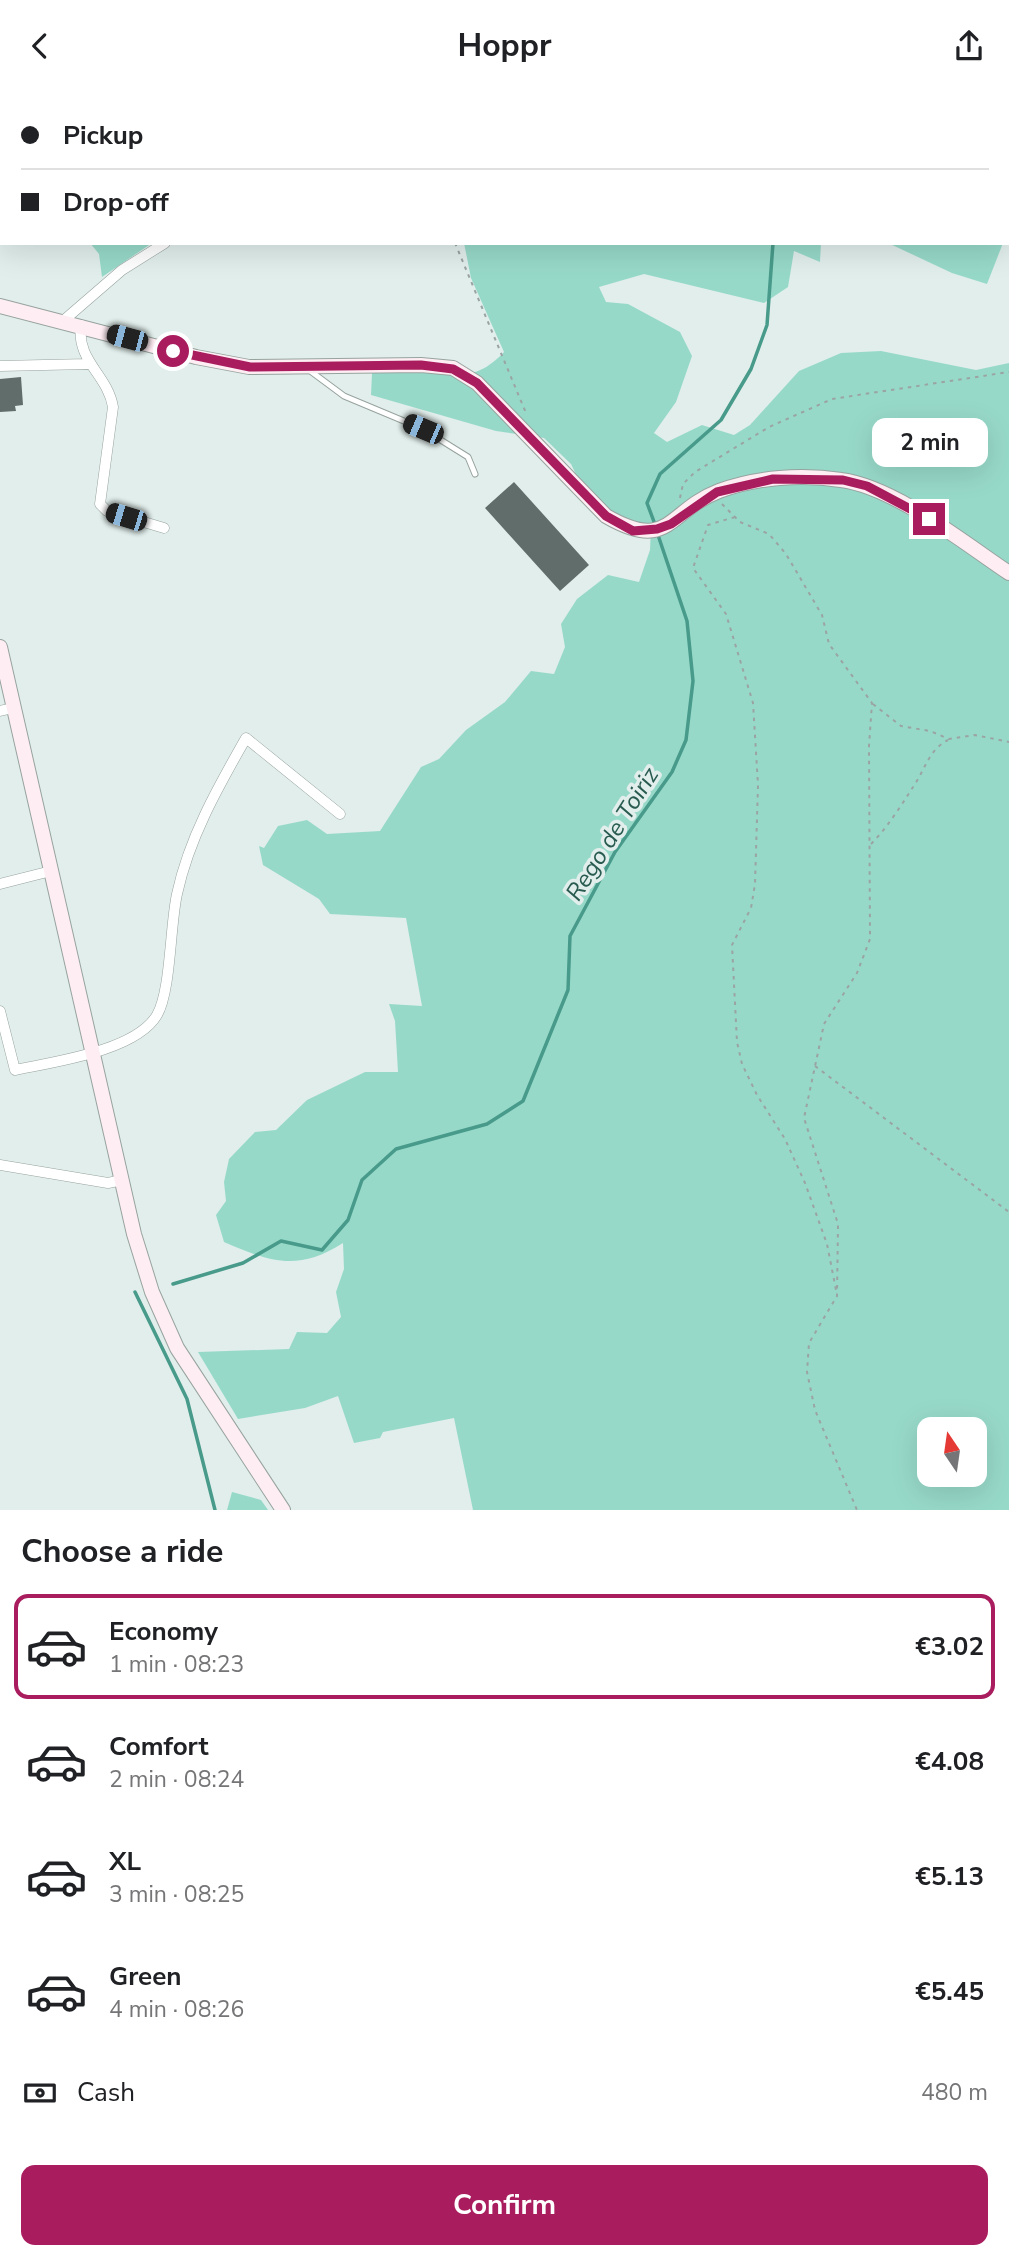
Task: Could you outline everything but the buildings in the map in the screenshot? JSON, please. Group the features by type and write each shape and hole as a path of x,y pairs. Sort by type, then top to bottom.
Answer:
{"street":[{"path":"63,321 122,270 162,245"},
{"path":"0,306 195,357 236,365 421,365 453,369 477,383 606,516 639,532 675,520 717,492 773,479 815,478 867,486 929,519 1009,573"},
{"path":"80,325 80,347 89,365 111,395 113,407 100,504 107,511 164,528"},
{"path":"0,366 89,365"},
{"path":"0,647 6,709 51,871 122,1181 152,1292 177,1348 282,1510"},
{"path":"0,1011 15,1070 93,1053 120,1044 156,1016 162,999 176,895 187,855 216,790 246,738 340,814"},
{"path":"0,884 51,871"},
{"path":"0,1165 108,1183 122,1181"}],"lane":[{"path":"304,366 344,396 423,429 468,457 475,474"}],"path":[{"path":"456,245 530,422"},
{"path":"675,520 683,484 695,473 769,427 812,405 832,399 1009,372"},
{"path":"717,492 721,503 740,522 769,534 786,554 822,615 829,644 872,703 901,726 929,731 949,739"},
{"path":"736,516 708,525 694,568 726,614 753,703 757,730 755,884 751,908 732,945 737,1042 742,1064 757,1095 785,1139 805,1183 827,1244 837,1296"},
{"path":"857,1510 815,1410 807,1372 809,1343 837,1296 838,1224 804,1118 824,1024 857,973 870,939 869,746 872,703"},
{"path":"871,845 916,783 928,758 938,745 949,739 975,736 1009,742"},
{"path":"815,1066 1009,1212"}],"shaded area":[{"path":"92,245 149,245 102,277 99,254"},
{"path":"464,245 821,245 820,262 794,251 788,287 764,303 644,274 599,287 606,302 628,304 680,332 692,356 676,402 654,433 667,442 702,425 734,435 750,425 799,371 841,353 881,351 976,370 1009,363 1009,1510 473,1510 454,1418 383,1432 380,1438 354,1443 338,1396 305,1408 238,1419 198,1352 289,1349 297,1332 327,1333 341,1317 336,1292 344,1269 343,1243 312,1258 284,1261 256,1255 224,1242 216,1215 226,1201 224,1182 229,1159 255,1132 276,1130 307,1100 365,1072 398,1072 395,1021 389,1004 422,1006 406,918 330,914 319,899 263,865 259,846 264,848 278,826 307,820 327,834 380,831 421,767 439,759 466,730 505,702 531,671 554,674 565,647 561,624 577,599 608,575 639,582 650,550 651,527 630,521 600,506 582,487 571,464 544,438 496,431 371,395 372,373 411,369 461,374 481,370 504,352 471,278"},
{"path":"892,245 1002,245 987,284 952,273"},
{"path":"232,1492 261,1500 268,1510 227,1510"}],"waterway":[{"name":"Rego de Toiriz","path":"656,527 647,503 660,474 721,420 751,369 767,325 773,245"},
{"name":"Rego de Toiriz","path":"173,1284 243,1263 281,1241 322,1250 348,1220 362,1180 396,1149 487,1124 523,1101 568,990 570,936 615,852 672,772 686,740 693,681 687,621 658,535"},
{"name":"Rego de Toiriz","path":"135,1292 187,1399 215,1510"}],"route":[{"path":"173,351 250,367 421,365 453,369 477,383 606,516 633,531 643,532 671,524 717,492 773,479 843,480 867,486 929,519"}]}
